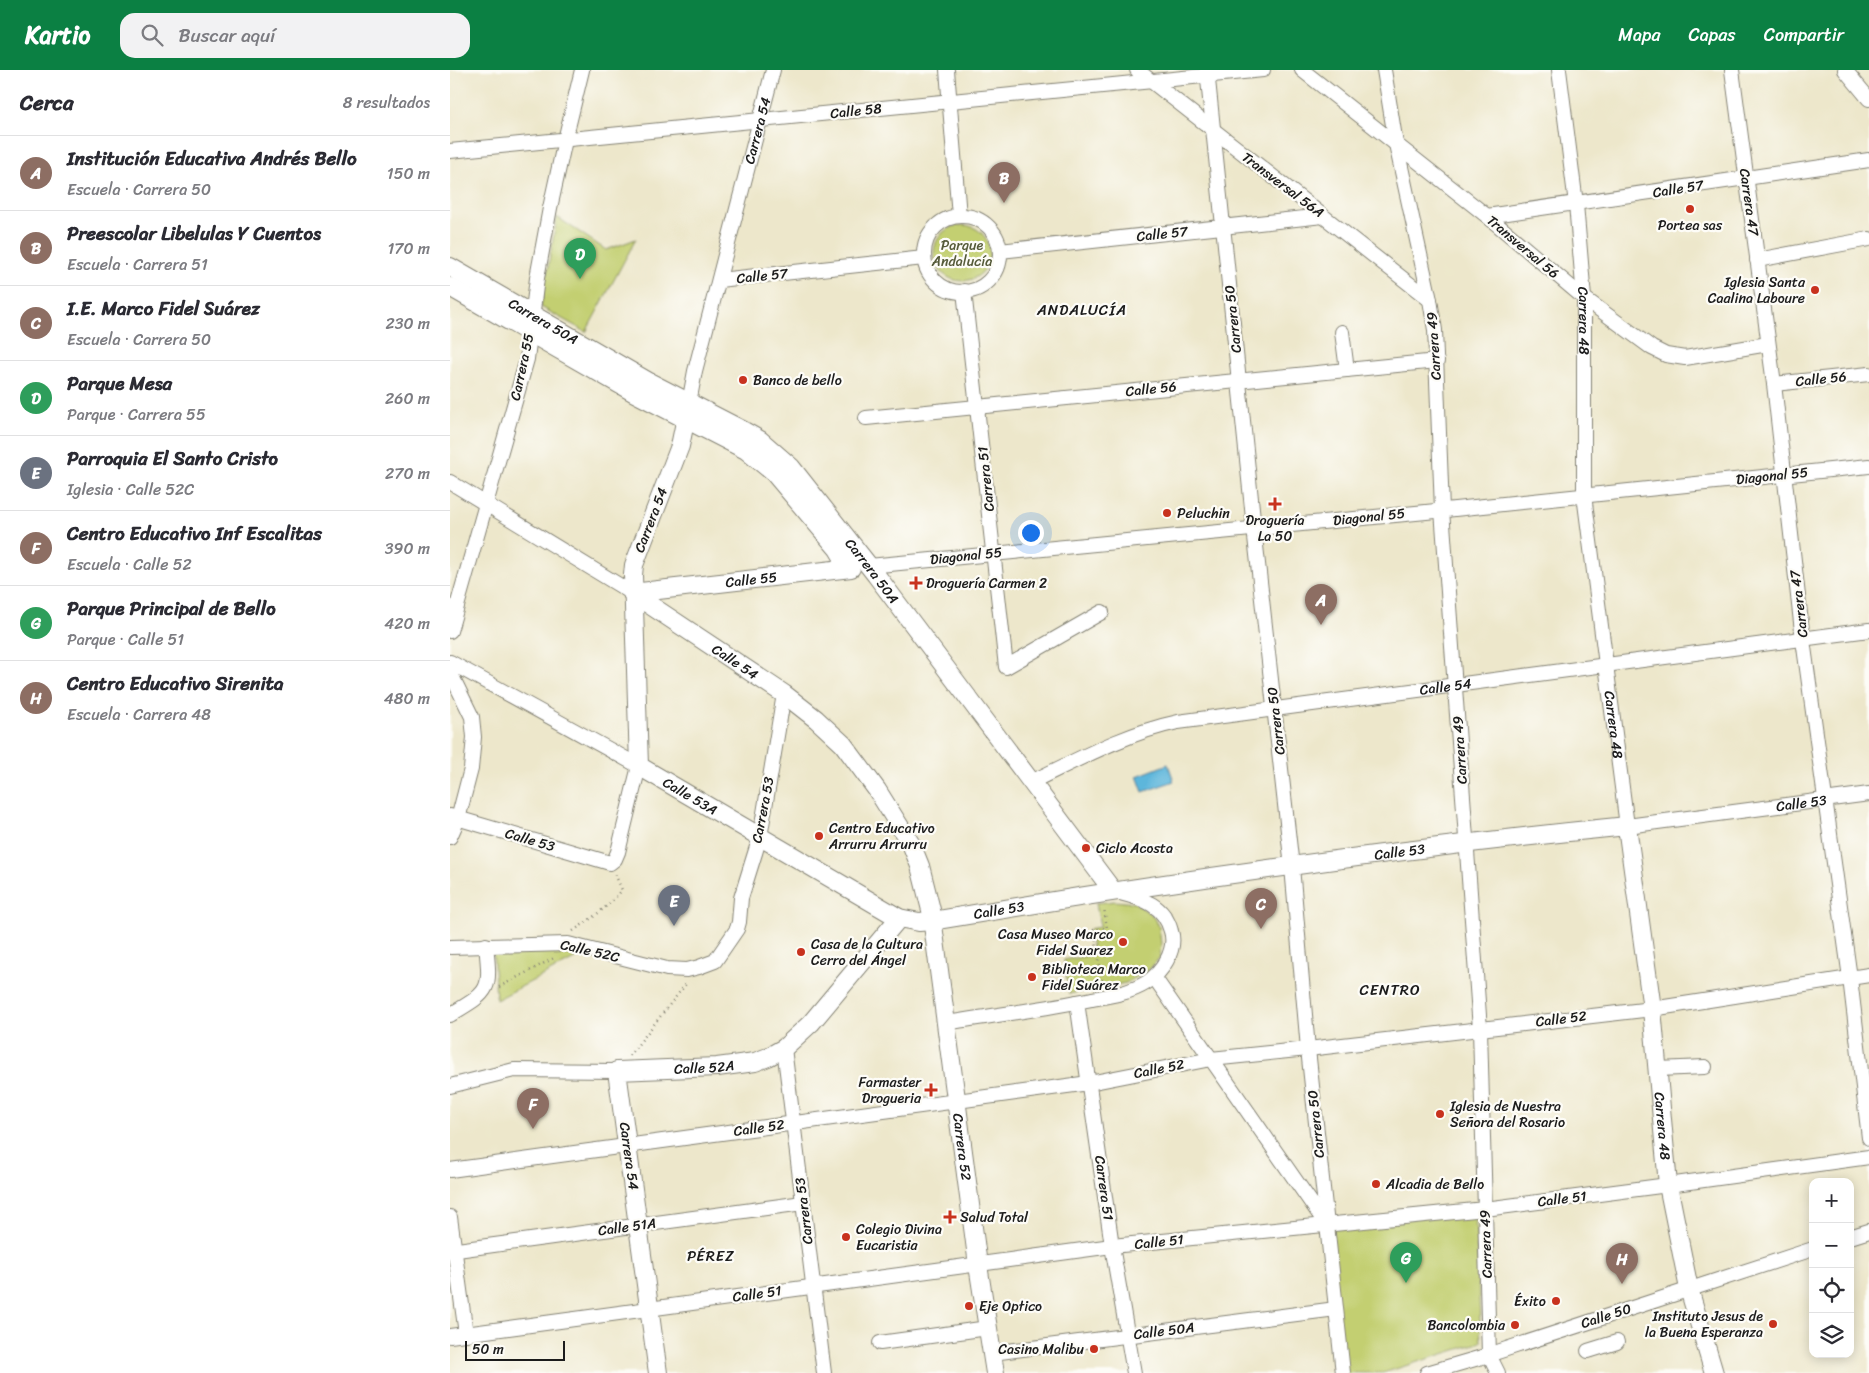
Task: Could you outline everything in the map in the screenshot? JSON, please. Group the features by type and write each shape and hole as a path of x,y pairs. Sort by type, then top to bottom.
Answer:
{"main road":[{"name":"Carrera 50A","path":"450,267 649,382 687,411 746,450 774,472 838,549 844,560 840,569"},
{"name":"Carrera 50A","path":"450,286 633,392 744,431 778,455 791,467 869,566 1031,782 1108,898"},
{"name":"Carrera 54","path":"639,766 632,593 634,565 681,441 687,411"},
{"name":"Calle 55","path":"632,593 869,566"},
{"name":"Calle 54","path":"632,593 784,694 816,719 843,744 900,825 916,856 925,884 932,921"},
{"name":"Calle 53A","path":"639,766 899,918 919,922 932,921"},
{"name":"Calle 53","path":"932,921 1108,898 1292,867 1467,843 1627,826"},
{"name":"Carrera 48","path":"1627,826 1652,1009 1668,1185 1689,1289 1714,1373"},
{"name":"Calle 52A","path":"617,1071 717,1067 755,1062 768,1057 784,1048 811,1023 899,918"},
{"name":"Carrera 52","path":"932,921 978,1264 995,1373"},
{"name":"Carrera 54","path":"617,1071 658,1373"}],"street":[{"name":"Carrera 55","path":"450,632 527,359 538,270 564,140 582,70"},
{"name":"Carrera 54","path":"687,411 773,70"},
{"path":"947,70 959,216"},
{"name":"Transversal 56A","path":"1137,70 1430,300"},
{"name":"Calle 58","path":"450,151 1152,82 1208,73 1263,70"},
{"name":"Transversal 56","path":"1302,70 1487,216 1584,298 1652,348 1666,355 1685,358 1768,344"},
{"name":"Carrera 49","path":"1384,70 1396,144 1430,300 1437,361 1442,510 1480,1029 1489,1355 1498,1373"},
{"name":"Carrera 48","path":"1559,70 1576,204 1584,298 1584,496 1627,826"},
{"name":"Carrera 47","path":"1732,70 1774,384 1803,640 1850,978 1869,1138"},
{"path":"1845,70 1869,99"},
{"name":"Carrera 50","path":"1208,73 1254,528 1292,867 1308,1049 1343,1373"},
{"name":"Calle 57","path":"1487,216 1869,160"},
{"path":"971,216 983,221 992,229 998,240 1000,252 999,264 986,284 976,289 964,291 952,290 942,286 930,274 924,258 924,246 929,234 947,218 971,216"},
{"name":"Calle 57","path":"1000,252 1323,216"},
{"path":"1757,260 1869,239"},
{"name":"Calle 57","path":"719,280 924,258"},
{"name":"Carrera 51","path":"964,291 1006,667 1102,612"},
{"path":"1342,332 1347,370"},
{"name":"Calle 56","path":"866,418 1437,361"},
{"name":"Calle 56","path":"1774,384 1869,374"},
{"name":"Diagonal 55","path":"869,566 1869,466"},
{"name":"Calle 54","path":"450,482 632,593"},
{"name":"Calle 54","path":"1031,782 1135,734 1156,726 1178,722 1869,630"},
{"name":"Calle 53A","path":"450,662 639,766"},
{"path":"450,672 472,717 474,737 471,769 454,818 450,837"},
{"name":"Carrera 53","path":"699,967 715,960 737,930 741,898 760,837 784,694"},
{"name":"Carrera 54","path":"610,863 615,859 618,852 639,766"},
{"name":"Calle 53","path":"1627,826 1869,794"},
{"name":"Calle 53","path":"454,818 610,863"},
{"path":"946,1023 1104,997 1125,992 1146,983 1154,977 1166,962 1172,948 1172,935 1168,921 1154,906 1142,898 1108,898"},
{"name":"Calle 52C","path":"450,947 555,943 577,946 667,969 687,970 699,967"},
{"path":"450,1015 484,992 490,975 486,945"},
{"name":"Calle 52","path":"450,1170 1089,1083 1211,1059 1652,1009 1869,975"},
{"path":"1154,977 1327,1225"},
{"name":"Carrera 51","path":"1077,1002 1112,1246 1134,1373"},
{"name":"Carrera 53","path":"784,1048 824,1373"},
{"path":"1658,1069 1705,1067"},
{"name":"Calle 52A","path":"450,1086 514,1070 617,1071"},
{"name":"Calle 51","path":"450,1336 1112,1246 1485,1208 1869,1157"},
{"name":"Calle 51A","path":"452,1251 803,1203"},
{"path":"450,1217 452,1251 466,1334"},
{"path":"1854,1236 1869,1232"},
{"name":"Calle 50","path":"1427,1373 1489,1355 1809,1250"},
{"name":"Calle 50A","path":"992,1353 1336,1309"},
{"path":"880,1343 988,1328"},
{"path":"1588,1351 1617,1342"}],"path":[{"path":"555,943 600,913 622,890 610,863"},
{"path":"1104,997 1094,930 1107,928 1108,898"},
{"path":"476,999 577,946"},
{"path":"617,1071 699,967"}],"green space":[{"path":"557,217 606,250 636,239 586,332 541,307"},
{"name":"Parque Andalucía","path":"956,225 968,225 982,233 990,247 988,264 982,273 968,281 956,281 946,276 939,269 934,259 934,247 939,237 946,230"},
{"path":"1115,901 1135,903 1152,915 1159,927 1160,957 1149,970 1126,983 1069,994 1064,960 1093,955 1089,929 1100,927 1096,903"},
{"path":"493,950 555,950 582,955 496,1000"},
{"path":"1475,1210 1481,1342 1383,1373 1343,1373 1327,1225"}],"water":[{"path":"1168,764 1174,781 1143,792 1137,776"}],"place":[{"name":"Preescolar Libelulas Y Cuentos","path":"1004,203"},
{"name":"Portea sas","path":"1690,209"},
{"name":"Parque Mesa","path":"580,279"},
{"name":"Iglesia Santa Caalina Laboure","path":"1815,290"},
{"name":"Banco de bello","path":"743,380"},
{"name":"Droguería La 50","path":"1275,504"},
{"name":"Peluchin","path":"1167,513"},
{"name":"Droguería Carmen 2","path":"916,583"},
{"name":"Institución Educativa Andrés Bello","path":"1321,625"},
{"name":"Centro Educativo Arrurru Arrurru","path":"819,836"},
{"name":"Ciclo Acosta","path":"1086,848"},
{"name":"Parroquia El Santo Cristo","path":"674,926"},
{"name":"I.E. Marco Fidel Suárez","path":"1261,929"},
{"name":"Casa Museo Marco Fidel Suarez","path":"1123,942"},
{"name":"Casa de la Cultura Cerro del Ángel","path":"801,952"},
{"name":"Biblioteca Marco Fidel Suárez","path":"1032,977"},
{"name":"Farmaster Drogueria","path":"931,1090"},
{"name":"Iglesia de Nuestra Señora del Rosario","path":"1440,1114"},
{"name":"Centro Educativo Inf Escalitas","path":"533,1129"},
{"name":"Alcadia de Bello","path":"1376,1184"},
{"name":"Salud Total","path":"950,1217"},
{"name":"Colegio Divina Eucaristia","path":"846,1237"},
{"name":"Parque Principal de Bello","path":"1406,1283"},
{"name":"Centro Educativo Sirenita","path":"1622,1284"},
{"name":"Éxito","path":"1556,1301"},
{"name":"Eje Optico","path":"969,1306"},
{"name":"Instituto Jesus de la Buena Esperanza","path":"1773,1324"},
{"name":"Bancolombia","path":"1515,1325"},
{"name":"Casino Malibu","path":"1094,1349"}],"district":[{"name":"ANDALUCÍA","path":"1082,310"},
{"name":"CENTRO","path":"1390,990"},
{"name":"PÉREZ","path":"711,1256"}]}
